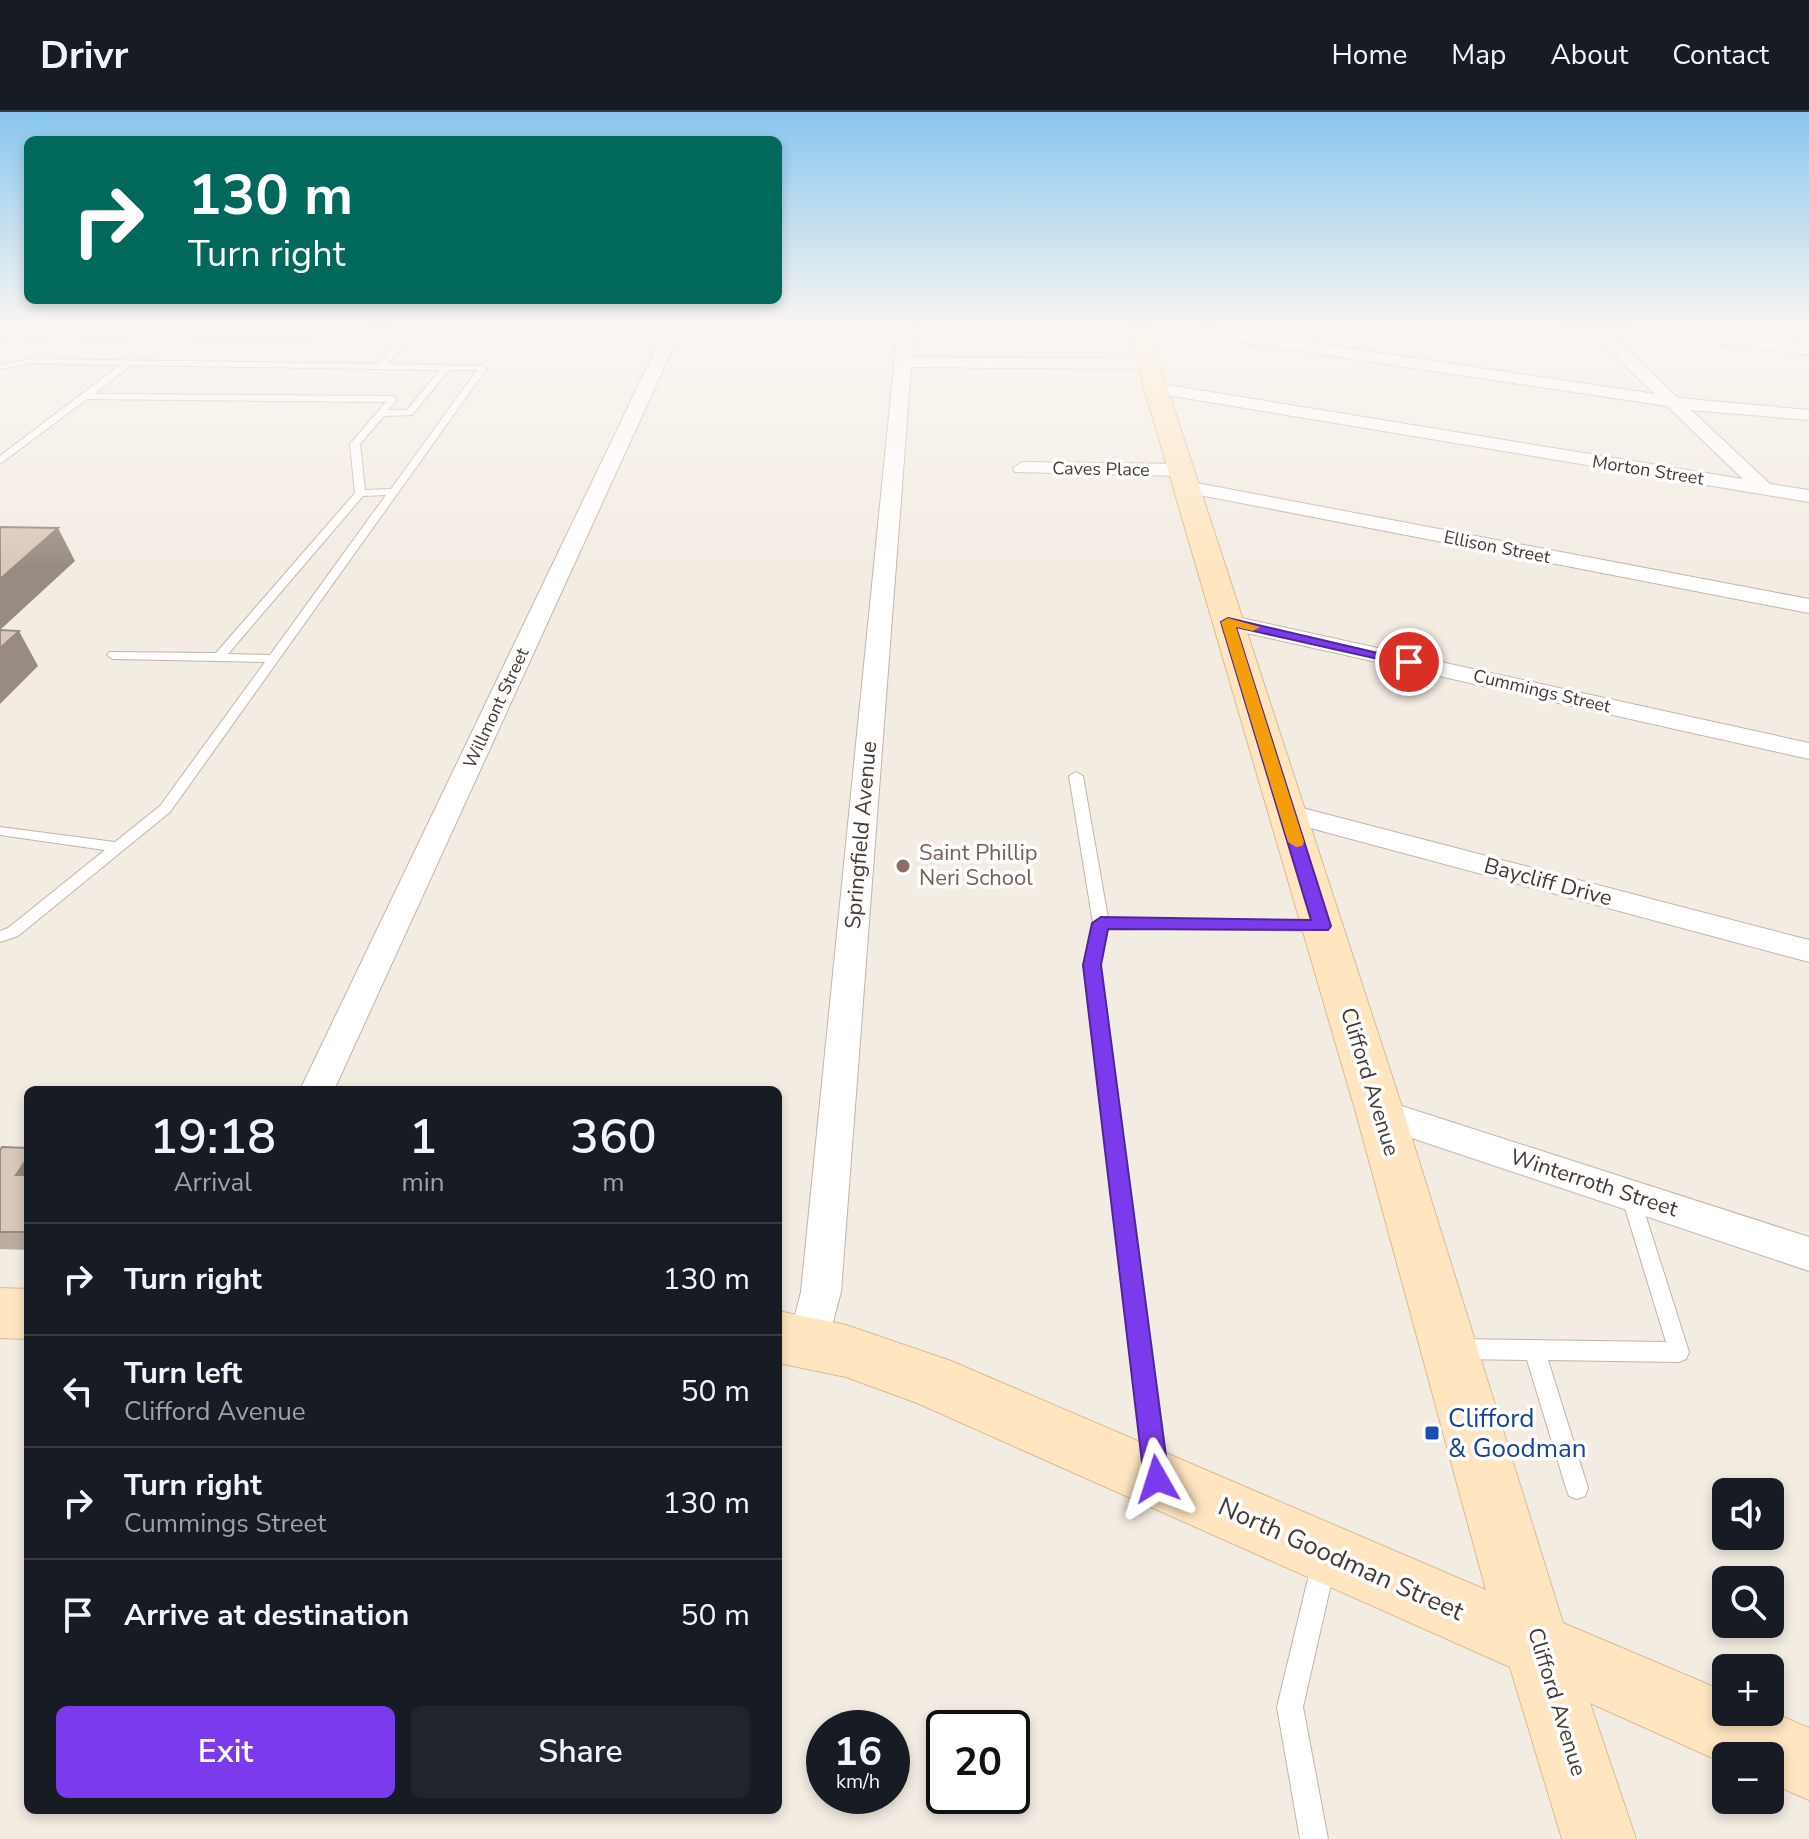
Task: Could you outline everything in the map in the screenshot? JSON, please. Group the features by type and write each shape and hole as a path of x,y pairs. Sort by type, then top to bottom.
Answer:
{"main road":[{"name":"Clifford Avenue","path":"1165,407 1183,478 1380,1113 1497,1520 1540,1646 1599,1839"},
{"path":"0,1313 24,1314"},
{"name":"North Goodman Street","path":"794,1340 885,1362 919,1375 1809,1764"}],"street":[{"name":"Willmont Street","path":"319,1086 637,407"},
{"name":"Springfield Avenue","path":"794,1340 821,1292 899,407"},
{"name":"Morton Street","path":"1398,407 1764,489 1809,496"},
{"path":"1679,407 1764,489"},
{"path":"1722,407 1809,415"},
{"name":"Caves Place","path":"1022,468 1183,478"},
{"name":"Ellison Street","path":"1183,478 1809,606"},
{"name":"Cummings Street","path":"1228,622 1809,751"},
{"name":"Baycliff Drive","path":"1287,813 1809,951"},
{"name":"Winterroth Street","path":"1380,1113 1809,1254"}],"lane":[{"path":"0,461 71,407"},
{"path":"219,657 360,493 355,444 387,407"},
{"path":"382,413 409,413 414,407"},
{"path":"0,937 13,932 165,809 455,407"},
{"path":"360,493 393,492"},
{"path":"113,655 273,659"},
{"path":"1076,776 1101,923 1092,965 1157,1479"},
{"path":"0,831 117,847"},
{"path":"1101,923 1322,926"},
{"path":"1448,1348 1679,1352 1630,1195"},
{"path":"1535,1350 1577,1488"},
{"path":"1314,1839 1290,1707 1326,1553"}],"building":[{"path":"0,527 58,528 0,579"},
{"path":"0,630 19,631 0,648"},
{"path":"2,1147 24,1148 24,1163 16,1175 24,1175 24,1232 0,1232"}],"slow traffic":[{"path":"1253,627 1228,622 1296,842"}],"place":[{"name":"Saint Phillip Neri School","path":"903,866"},
{"name":"Clifford & Goodman","path":"1432,1433"}],"route":[{"path":"1157,1479 1092,965 1101,923 1322,926 1228,622 1409,662"}]}
